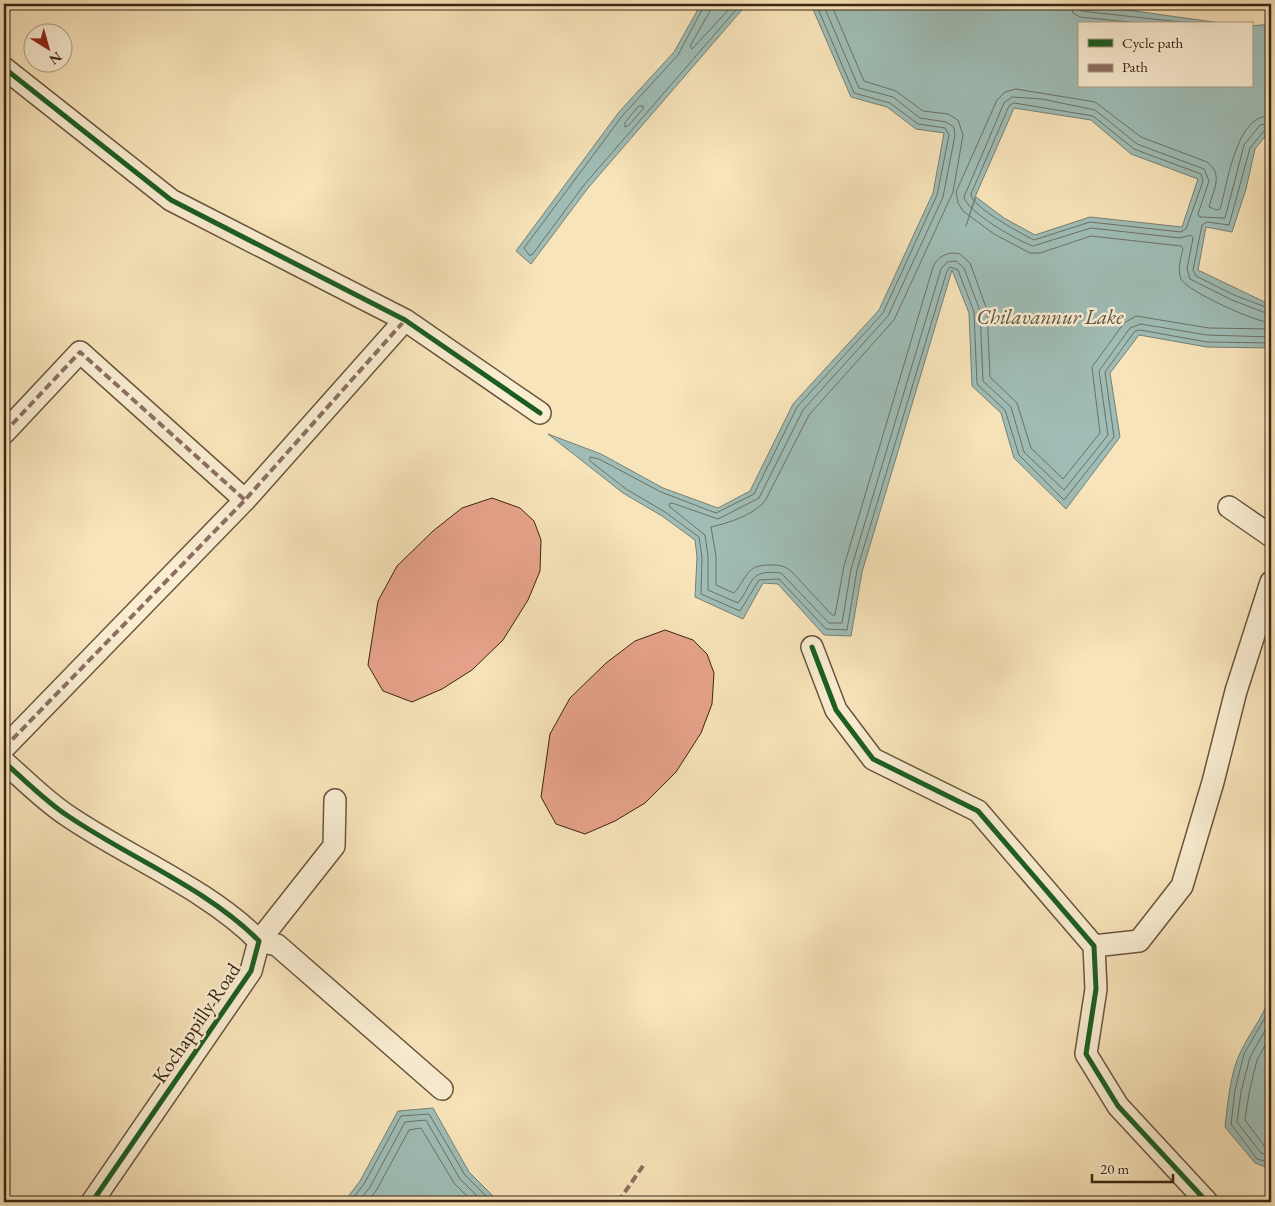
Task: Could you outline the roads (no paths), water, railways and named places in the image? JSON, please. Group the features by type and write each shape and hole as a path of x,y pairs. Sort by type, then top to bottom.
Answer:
{"street":[{"path":"4,68 171,200 404,320 540,413"},
{"path":"4,748 246,500 404,320"},
{"path":"4,433 80,352 246,500"},
{"path":"1229,507 1271,536"},
{"path":"1094,946 1139,941 1182,886 1236,691 1271,582"},
{"path":"812,647 836,710 873,759 978,811 1094,946 1096,989 1086,1054 1118,1106 1207,1202"},
{"path":"4,762 67,816 168,875 243,925 259,941 277,945 442,1089"},
{"path":"259,941 334,846 335,800"},
{"name":"Kochappilly Road","path":"92,1202 251,971 259,941"}],"water":[{"path":"701,4 747,4 588,188 531,264 516,251 619,112 674,52"},
{"name":"Chilavannur Lake","path":"807,4 1042,4 1113,8 1214,22 1078,22 1078,88 1252,88 1252,26 1271,24 1271,135 1267,134 1255,149 1246,189 1232,232 1206,227 1198,270 1271,305 1271,348 1207,347 1139,335 1110,373 1120,437 1066,509 1014,458 1001,413 972,386 969,313 952,270 862,572 851,636 824,635 778,584 763,583 743,619 695,597 697,557 695,540 662,516 623,493 548,434 601,454 663,488 718,508 750,491 793,404 879,310 933,193 944,133 916,129 887,107 851,97 812,7","holes":["1014,108 1091,120 1131,154 1198,179 1182,227 1090,217 1035,235 1004,218 976,197 966,226 975,197"]},
{"path":"1271,988 1271,1169 1255,1163 1225,1127 1234,1069 1245,1043 1263,1013"},
{"path":"433,1108 469,1172 499,1202 344,1202 360,1181 398,1111"}]}
